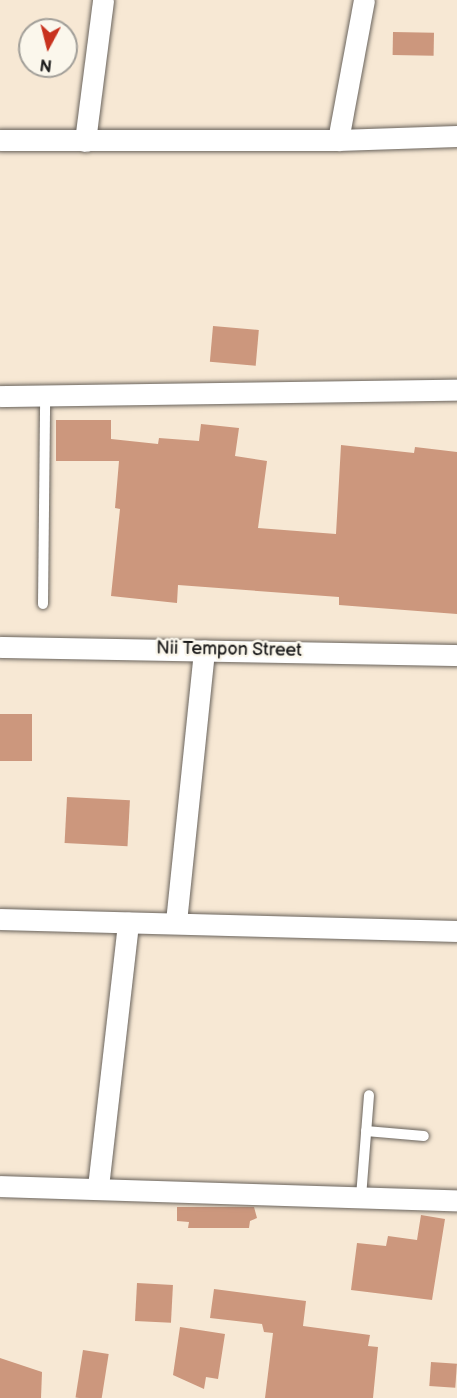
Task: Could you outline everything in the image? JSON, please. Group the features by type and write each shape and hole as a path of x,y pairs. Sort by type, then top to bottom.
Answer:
{"street":[{"path":"85,141 104,0"},
{"path":"339,140 364,0"},
{"path":"0,140 339,140 457,136"},
{"path":"0,396 457,390"},
{"name":"Nii Tempon Street","path":"0,647 457,655"},
{"path":"176,922 204,650"},
{"path":"0,920 176,922 457,931"},
{"path":"98,1187 128,923"},
{"path":"0,1186 98,1187 457,1200"}],"lane":[{"path":"43,604 45,396"},
{"path":"361,1197 369,1095"},
{"path":"366,1131 424,1136"}],"building":[{"path":"393,32 434,33 434,56 393,55"},
{"path":"213,326 259,330 256,366 210,362"},
{"path":"56,420 111,420 111,439 158,444 159,438 199,441 201,424 239,428 235,456 267,461 258,528 336,534 341,445 414,453 415,447 457,452 457,614 339,605 339,597 178,585 177,603 111,596 120,509 115,508 119,461 56,461"},
{"path":"0,714 32,714 32,761 0,761"},
{"path":"67,797 130,800 128,846 65,843"},
{"path":"177,1207 254,1207 257,1218 250,1221 249,1228 188,1228 189,1222 177,1221"},
{"path":"421,1215 445,1219 432,1300 351,1290 357,1243 386,1246 388,1236 417,1240"},
{"path":"137,1283 173,1285 171,1323 135,1321"},
{"path":"214,1289 306,1301 303,1326 370,1335 368,1346 378,1347 373,1398 265,1398 273,1333 264,1332 262,1324 210,1318"},
{"path":"180,1327 225,1334 218,1379 206,1377 204,1389 173,1375"},
{"path":"83,1350 109,1354 102,1398 75,1397"},
{"path":"0,1358 42,1372 41,1398 0,1398"},
{"path":"431,1362 457,1364 455,1388 429,1386"}]}
